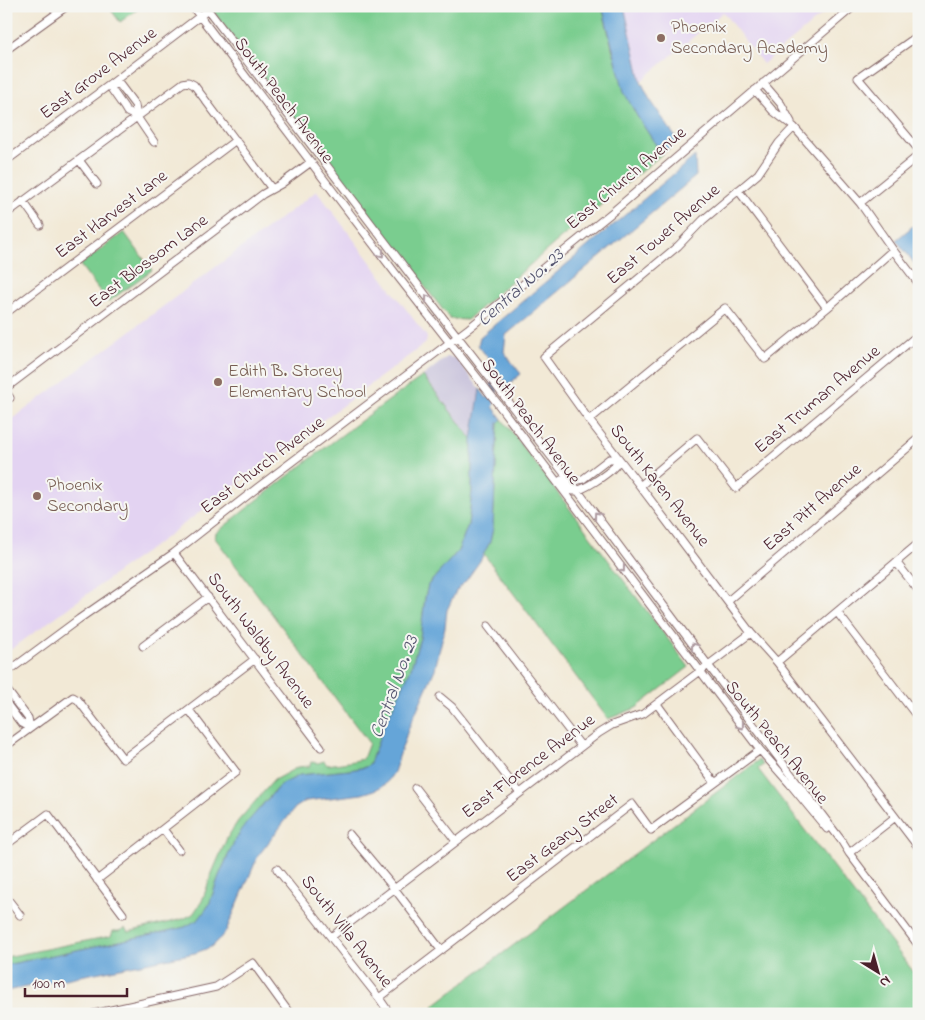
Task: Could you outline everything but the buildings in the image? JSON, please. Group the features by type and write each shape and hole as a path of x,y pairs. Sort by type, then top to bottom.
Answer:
{"street":[{"path":"6,50 67,6"},
{"name":"South Peach Avenue","path":"192,6 399,278 498,404 760,750 838,843 849,853"},
{"name":"East Church Avenue","path":"7,670 174,553 458,337 615,210 854,6"},
{"name":"South Peach Avenue","path":"207,8 392,252 572,482 708,665 842,840 849,853 919,946"},
{"name":"East Grove Avenue","path":"6,161 112,83 200,16 207,8"},
{"path":"919,35 858,78 919,150"},
{"path":"6,214 183,83 188,82 194,85 272,189"},
{"path":"137,117 127,112 112,90 112,83 120,85 135,105 137,117 154,142"},
{"path":"763,83 781,104 794,127 860,203 919,284"},
{"path":"755,90 773,111 794,127"},
{"path":"119,100 125,100 127,95"},
{"name":"East Tower Avenue","path":"544,357 678,246 703,220 758,174 778,143 794,127"},
{"name":"East Harvest Lane","path":"6,313 236,140"},
{"path":"860,203 919,155"},
{"path":"80,160 97,184"},
{"name":"East Blossom Lane","path":"6,388 263,194 311,162"},
{"path":"738,190 827,308"},
{"path":"335,194 339,193 345,196 378,239 392,252"},
{"path":"23,201 40,225"},
{"path":"589,420 725,308 765,360 893,250"},
{"name":"East Truman Avenue","path":"640,486 697,438 736,488 919,334"},
{"name":"South Karen Avenue","path":"544,357 589,420 751,633 777,662 894,818 919,848"},
{"name":"East Pitt Avenue","path":"728,601 919,438"},
{"path":"525,440 537,450 568,489 574,491 588,487 614,467 619,459"},
{"path":"572,482 583,479 609,460 619,459"},
{"path":"777,662 919,543"},
{"name":"South Waldby Avenue","path":"174,553 321,747"},
{"path":"896,562 919,591"},
{"path":"143,646 208,597"},
{"path":"837,612 919,719"},
{"path":"488,626 581,746"},
{"name":"East Florence Avenue","path":"331,936 599,733 612,725 643,714 751,633"},
{"path":"6,746 73,696 123,759 255,660"},
{"path":"6,689 28,718 30,728"},
{"path":"440,697 452,707 519,792"},
{"path":"6,703 21,723 30,728"},
{"path":"657,704 715,783"},
{"path":"98,880 236,772 188,710"},
{"name":"East Geary Street","path":"380,998 632,804 651,830 760,750"},
{"path":"415,788 456,841"},
{"path":"6,845 48,814 123,914"},
{"path":"849,853 894,818"},
{"path":"163,829 179,850"},
{"path":"349,834 394,888 441,950"},
{"name":"South Villa Avenue","path":"277,869 380,998 390,1014"},
{"path":"6,896 20,915"},
{"path":"93,1014 216,987 253,962 290,1014"}],"shaded area":[{"name":"Phoenix Secondary Academy","path":"624,6 832,6 763,64 723,12 641,81"},
{"name":"Edith B. Storey Elementary School","path":"317,191 427,337 426,343 153,547 10,650 6,650 6,424"},
{"path":"447,357 456,358 480,389 472,439 423,376"}],"green space":[{"path":"108,6 142,6 120,22"},
{"path":"209,6 602,6 613,52 637,116 662,154 555,243 467,320 450,319"},
{"path":"124,232 152,270 108,302 80,265"},
{"path":"423,376 472,439 472,492 468,525 458,551 428,585 420,638 410,671 384,726 370,763 366,767 350,770 300,775 279,786 261,806 234,842 209,905 199,920 185,927 168,931 6,965 6,957 111,936 113,931 125,928 128,932 183,919 193,914 202,901 227,838 238,821 274,780 298,767 310,766 311,762 318,763 324,761 327,765 363,759 369,743 215,538 216,533 292,473"},
{"path":"502,419 689,667 636,708 608,719 483,553 490,542 493,528 498,423"},
{"path":"759,760 763,765 758,769 919,979 919,1014 439,1014 433,1006"}],"water":[{"path":"602,6 624,6 641,81 649,98 678,141 662,154 624,92"},
{"path":"695,156 696,176 506,335 504,352 521,374 508,385 478,345 480,337"},
{"path":"919,221 919,269 896,240"},
{"path":"480,389 502,419 498,423 493,528 490,542 480,561 456,591 447,610 435,669 408,730 394,772 386,784 362,794 306,801 295,808 258,856 226,931 209,948 195,953 6,991 6,965 185,927 199,919 209,905 234,842 245,825 279,786 300,775 350,770 366,767 370,763 384,726 410,671 420,638 428,585 458,551 468,525 472,492 472,439"}],"waterway":[{"name":"Central No. 23","path":"488,411 499,370 497,362"}],"place":[{"name":"Phoenix Secondary Academy","path":"661,38"},
{"name":"Edith B. Storey Elementary School","path":"218,382"},
{"name":"Phoenix Secondary","path":"37,496"}]}
